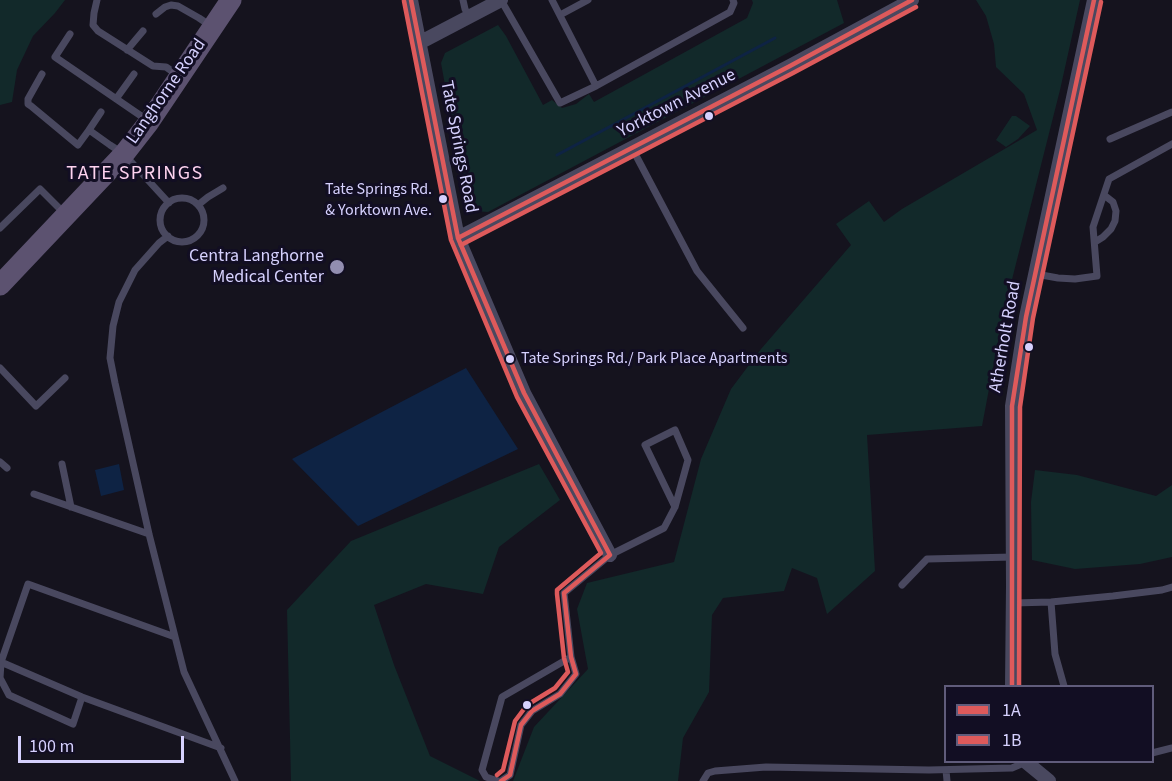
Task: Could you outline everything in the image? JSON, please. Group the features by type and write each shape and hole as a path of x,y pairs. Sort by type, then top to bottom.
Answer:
{"main road":[{"name":"Langhorne Road","path":"0,285 124,154 149,122 231,0"}],"street":[{"name":"Tate Springs Road","path":"411,0 458,238 524,393 610,555"},
{"path":"419,43 501,0"},
{"name":"Yorktown Avenue","path":"458,238 912,0"},
{"name":"Atherholt Road","path":"1012,685 1012,406 1026,317 1095,0"},
{"path":"1027,763 1049,781"}],"lane":[{"path":"97,0 93,25 98,31 153,66 166,67 179,76"},
{"path":"463,0 469,17"},
{"path":"501,0 560,103 596,86 730,12 733,0"},
{"path":"552,0 596,86"},
{"path":"560,15 588,0"},
{"path":"156,14 165,7 178,6 212,27"},
{"path":"127,50 143,31"},
{"path":"70,34 55,57 149,122"},
{"path":"42,74 30,94 28,104 78,145 101,112"},
{"path":"116,99 134,74"},
{"path":"1110,139 1172,112"},
{"path":"89,130 124,154 169,203"},
{"path":"1035,274 1058,279 1097,276 1093,227 1109,179 1172,144"},
{"path":"632,148 697,271 744,328"},
{"path":"198,205 223,188"},
{"path":"0,228 40,189 67,215"},
{"path":"1095,242 1111,230 1115,221 1116,211 1113,202 1104,195"},
{"path":"178,198 186,198 198,205 204,218 196,237 183,242 175,241 168,236 161,226 160,219 169,203 178,198"},
{"path":"168,236 135,270 119,302 113,326 110,358 149,534 184,672 235,781"},
{"path":"0,369 36,406 65,378"},
{"path":"571,657 502,698 482,770 486,777 499,781 510,775 521,725 532,711 560,694 576,674 571,657 564,593 610,555 664,528 675,507 688,460 675,430 645,445 675,507"},
{"path":"0,462 7,468"},
{"path":"62,464 71,507"},
{"path":"34,494 149,534"},
{"path":"902,585 927,559 1013,557"},
{"path":"82,697 72,724 9,695 0,678 1,662 28,584 175,637"},
{"path":"1013,603 1051,602 1172,588"},
{"path":"1051,602 1055,654 1063,685"},
{"path":"1,662 82,697 221,748"},
{"path":"1154,752 1172,748"},
{"path":"703,781 708,773 715,771 766,767 946,770 1012,768 1024,763"},
{"path":"946,770 947,781"}],"green space":[{"path":"0,0 65,0 33,36 17,70 12,102 0,105"},
{"path":"752,0 837,0 844,23 488,212 474,211 466,200 441,63 445,53 498,25 543,105 552,100 562,108 576,104 589,94 594,102 747,18"},
{"path":"976,0 1080,0 1060,90 1003,315 982,426 867,435 875,571 827,614 817,578 792,568 784,591 723,598 712,615 709,692 683,738 678,781 513,781 534,727 588,669 577,609 587,583 674,562 701,459 731,389 761,349 851,245 836,224 869,201 884,222 902,209 1037,130 1024,94 996,67 994,44 986,16"},
{"path":"1012,116 1016,116 1030,126 1018,139 1006,147 996,140"},
{"path":"539,464 560,500 499,547 483,594 426,584 374,605 394,665 430,756 480,781 291,781 287,610 351,541"},
{"path":"1035,470 1077,475 1156,496 1172,485 1172,557 1140,564 1075,569 1032,560 1031,502"}],"water":[{"path":"466,368 518,449 358,526 292,459"},
{"path":"119,464 124,490 101,496 95,470"}],"waterway":[{"path":"557,155 775,38"}],"transit line":[{"name":"1A","path":"411,0 458,238 524,393 610,555 564,593 571,657 576,674 560,694 532,711 521,725 510,775 501,781"},
{"name":"1A","path":"458,238 790,66 912,0"},
{"name":"1A","path":"1012,685 1012,406 1026,317 1094,0"},
{"name":"1B","path":"404,1 451,240 517,397 601,553 557,590 564,658 568,672 555,688 527,705 515,721 503,770 497,775"},
{"name":"1B","path":"1019,685 1020,407 1033,318 1101,2"},
{"name":"1B","path":"461,245 916,7"}],"place":[{"name":"Tate Springs Rd. & Yorktown Ave.","path":"443,199"},
{"name":"Centra Langhorne Medical Center","path":"337,267"},
{"name":"Tate Springs Rd./ Park Place Apartments","path":"510,359"}],"district":[{"name":"TATE SPRINGS","path":"135,175"}]}
